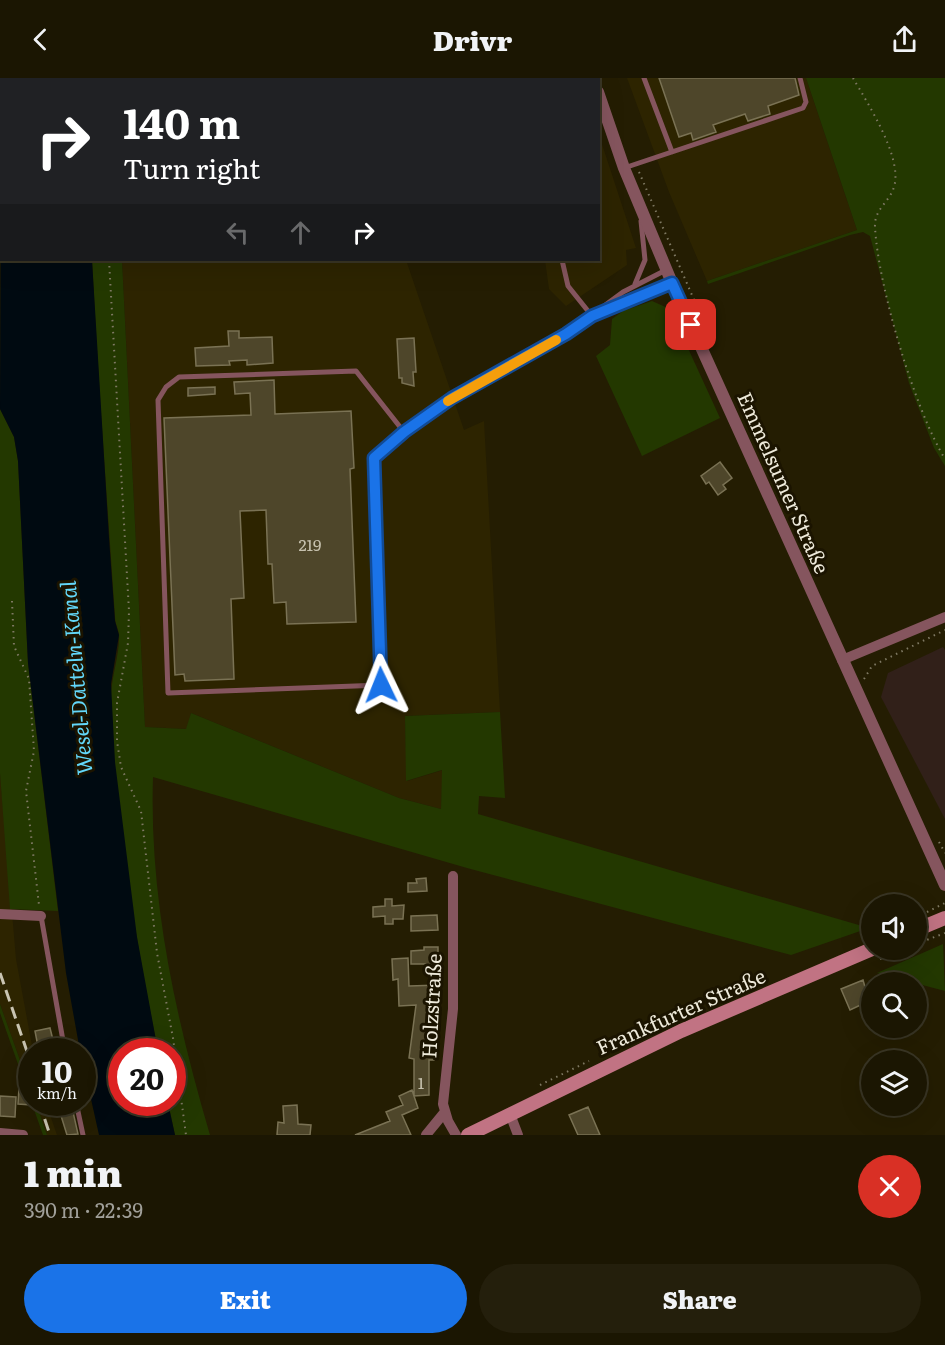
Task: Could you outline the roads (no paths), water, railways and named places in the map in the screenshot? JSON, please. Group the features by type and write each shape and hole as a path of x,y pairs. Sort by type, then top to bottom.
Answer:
{"main road":[{"path":"927,925 945,918"},
{"name":"Frankfurter Straße","path":"468,1135 681,1031 861,954"}],"street":[{"name":"Emmelsumer Straße","path":"600,98 630,166 639,205 666,270 945,885"},
{"path":"842,660 945,617"},
{"name":"Holzstraße","path":"444,1113 453,990 453,876"},
{"path":"0,914 41,916"},
{"path":"426,1135 444,1113 456,1135"},
{"path":"510,1114 518,1135"},
{"path":"0,1133 23,1135"}],"lane":[{"path":"644,78 672,152"},
{"path":"630,166 803,108 806,102 800,78"},
{"path":"635,285 645,260 639,205"},
{"path":"562,261 568,286 592,316"},
{"path":"404,432 356,370 179,377 166,387 158,400 168,693 381,685 374,458 404,432 452,398 566,334 635,285 666,270"},
{"path":"592,316 672,283"},
{"path":"41,916 63,1038"},
{"path":"79,1116 83,1135"}],"water":[{"name":"Wesel-Datteln-Kanal","path":"1,261 92,261 109,538 115,621 119,635 111,684 115,762 137,937 156,1038 108,1038 108,1116 171,1116 175,1135 99,1135 95,1116 96,1038 78,1038 66,973 28,663 18,461 14,437 0,409"}],"railway":[{"path":"0,973 22,1038"},
{"path":"44,1116 50,1135"}]}
